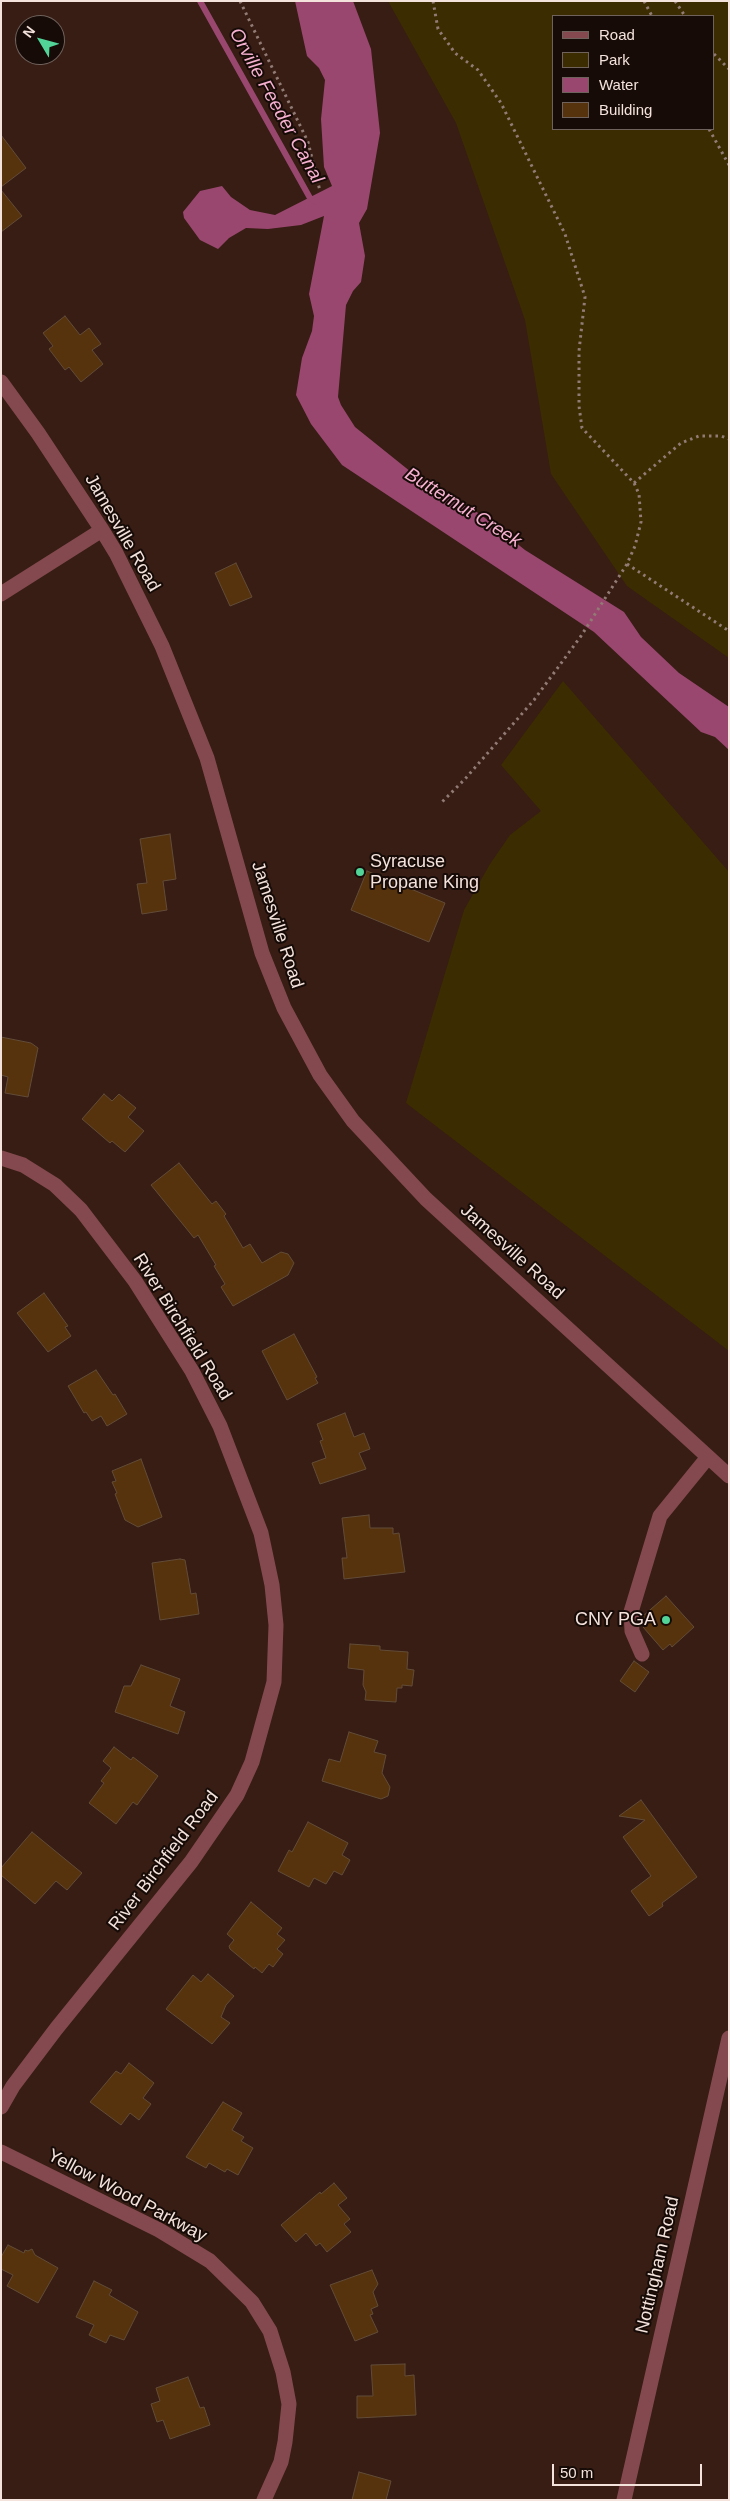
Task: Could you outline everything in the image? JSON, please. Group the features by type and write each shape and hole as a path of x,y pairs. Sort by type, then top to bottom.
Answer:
{"street":[{"name":"Jamesville Road","path":"1,382 38,433 116,553 166,654 207,758 262,953 284,1008 320,1075 353,1121 426,1199 729,1476"},
{"path":"1,594 102,530"},
{"name":"River Birchfield Road","path":"1,1158 23,1165 55,1185 81,1210 136,1281 192,1371 220,1426 261,1533 272,1586 276,1625 274,1682 252,1762 237,1795 191,1862 56,2029 13,2086 1,2107"},
{"path":"642,1654 632,1632 631,1612 660,1516 708,1457"},
{"name":"Nottingham Road","path":"624,2500 729,2038"},
{"name":"Yellow Wood Parkway","path":"1,2152 159,2230 210,2260 252,2302 270,2331 284,2372 289,2404 286,2442 281,2462 264,2500"}],"path":[{"path":"240,1 308,142 320,191"},
{"path":"433,1 438,29 456,53 478,70 501,103 566,234 585,297 579,351 578,406 582,428 634,483 640,494 640,522 635,546 610,593 534,700 465,779 441,803"},
{"path":"644,1 651,15"},
{"path":"675,1 684,15"},
{"path":"715,55 729,69"},
{"path":"710,130 729,165"},
{"path":"634,483 681,443 699,436 721,436 729,439"},
{"path":"627,564 729,632"}],"green space":[{"path":"388,1 729,1 729,658 627,586 551,474 525,320 456,123"},
{"path":"563,681 729,872 729,1351 406,1103 464,910 490,864 510,835 541,811 501,765"}],"water":[{"name":"Butternut Creek","path":"295,1 353,1 371,49 380,133 367,209 359,223 365,256 361,282 353,291 346,305 338,397 341,405 355,427 426,484 480,514 525,550 624,612 641,637 679,673 729,707 729,750 715,737 701,732 594,632 342,465 311,424 296,395 302,358 312,331 314,316 309,294 324,216 301,225 268,229 246,228 229,238 218,249 200,240 184,218 183,212 200,191 222,186 231,197 250,210 275,215 332,186 324,167 321,119 325,80 319,68 307,56"}],"building":[{"path":"1,135 26,168 1,187"},
{"path":"1,190 22,216 1,232"},
{"path":"65,316 80,335 89,328 101,344 92,350 103,364 81,382 69,367 65,370 49,349 53,346 43,333"},
{"path":"236,563 252,597 230,606 215,573"},
{"path":"170,834 176,879 163,881 167,910 142,914 137,884 147,883 140,839"},
{"path":"367,871 445,903 429,942 351,910"},
{"path":"1,1037 31,1043 38,1048 28,1097 5,1093 8,1077 1,1075"},
{"path":"104,1094 112,1101 119,1094 136,1108 128,1117 144,1131 125,1152 112,1141 110,1143 82,1119"},
{"path":"179,1163 212,1204 216,1201 226,1214 224,1216 243,1248 250,1244 262,1263 281,1252 288,1254 294,1263 288,1275 233,1306 221,1287 225,1284 214,1266 216,1265 198,1235 194,1238 151,1185"},
{"path":"44,1293 68,1326 65,1327 71,1336 48,1352 17,1313"},
{"path":"294,1334 317,1377 315,1378 318,1383 287,1400 262,1351"},
{"path":"96,1370 113,1395 115,1394 127,1414 107,1426 101,1416 92,1421 86,1412 84,1413 68,1386"},
{"path":"345,1413 354,1437 364,1433 370,1449 359,1453 366,1469 320,1484 312,1463 326,1458 320,1441 323,1440 317,1424"},
{"path":"141,1459 162,1517 138,1527 125,1520 115,1494 117,1493 112,1482 116,1481 112,1471"},
{"path":"369,1515 370,1528 393,1528 393,1534 399,1533 405,1572 344,1579 342,1558 347,1558 342,1518"},
{"path":"185,1560 191,1594 196,1593 199,1614 160,1620 152,1563"},
{"name":"CNY PGA","path":"666,1596 694,1627 672,1647 670,1644 663,1650 643,1627 648,1623 643,1616"},
{"path":"350,1644 380,1646 380,1650 408,1652 407,1669 414,1670 412,1686 402,1685 402,1688 397,1688 396,1702 365,1700 364,1670 348,1668"},
{"path":"634,1661 649,1672 635,1692 620,1681"},
{"path":"141,1665 180,1679 170,1706 185,1712 178,1734 115,1712 124,1686 131,1686"},
{"path":"349,1732 378,1741 374,1752 386,1755 382,1773 390,1787 388,1796 381,1799 322,1781 329,1759 340,1762"},
{"path":"114,1747 131,1760 133,1757 158,1776 137,1805 133,1802 116,1824 89,1803 104,1783 101,1781 111,1768 103,1761"},
{"path":"641,1800 697,1877 662,1903 663,1906 649,1916 631,1891 651,1876 623,1837 645,1820 619,1816"},
{"path":"308,1822 348,1843 342,1855 350,1860 342,1875 334,1871 326,1884 314,1878 309,1887 278,1871 289,1850 292,1852"},
{"path":"32,1832 82,1873 67,1890 56,1881 35,1904 1,1875 1,1868"},
{"path":"251,1902 282,1928 277,1934 285,1940 277,1949 283,1954 273,1967 269,1964 262,1973 255,1967 254,1969 230,1949 229,1946 234,1940 227,1934"},
{"path":"208,1974 234,1996 226,2005 221,2017 230,2023 212,2044 166,2009 193,1975 201,1982"},
{"path":"129,2063 154,2083 143,2098 151,2104 139,2120 130,2113 121,2125 90,2102 116,2071 121,2074"},
{"path":"223,2102 242,2113 232,2130 244,2137 241,2141 253,2148 238,2175 227,2169 225,2172 209,2163 206,2168 186,2157"},
{"path":"334,2183 347,2198 338,2205 350,2219 344,2224 351,2232 327,2252 320,2243 316,2246 306,2233 296,2242 281,2225 320,2192 321,2194"},
{"path":"8,2245 24,2253 25,2250 32,2249 35,2255 58,2268 38,2303 7,2286 13,2275 1,2269 1,2257"},
{"path":"372,2270 378,2284 373,2292 378,2306 371,2309 373,2314 370,2315 378,2332 355,2341 330,2285"},
{"path":"94,2281 112,2290 109,2295 138,2312 124,2340 110,2335 106,2343 89,2335 94,2325 76,2317"},
{"path":"405,2364 405,2376 414,2375 416,2415 357,2418 357,2396 373,2396 371,2365"},
{"path":"188,2377 200,2408 204,2407 210,2425 170,2439 163,2420 157,2422 151,2404 160,2401 156,2388"},
{"path":"359,2472 391,2481 386,2500 352,2500"}],"waterway":[{"name":"Orville Feeder Canal","path":"200,1 310,198 316,202"}],"place":[{"name":"Syracuse Propane King","path":"360,872"},
{"name":"CNY PGA","path":"666,1620"}]}
